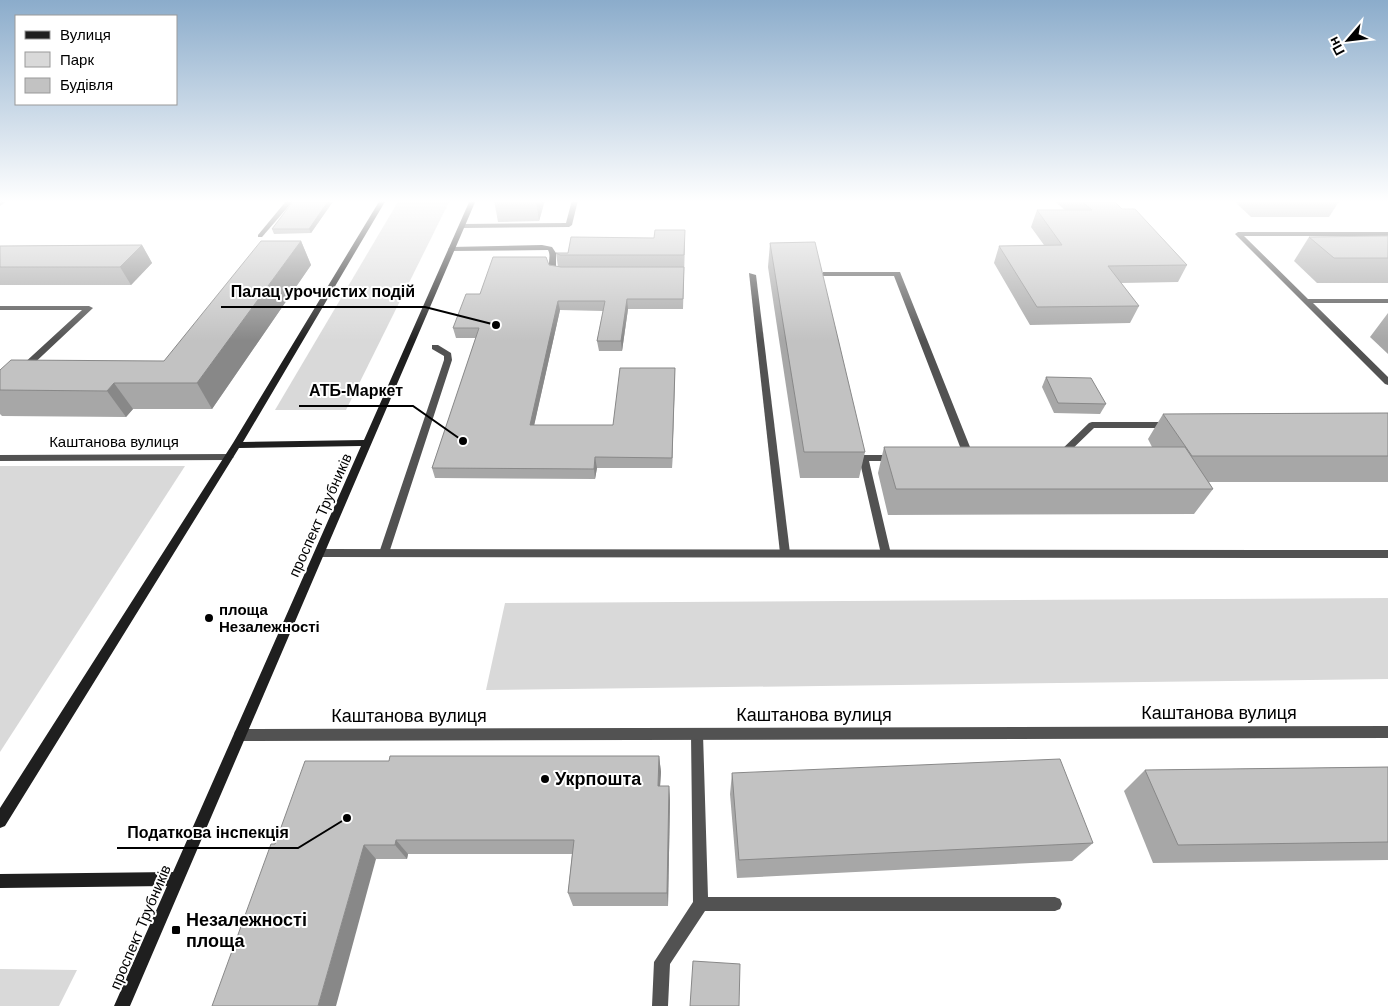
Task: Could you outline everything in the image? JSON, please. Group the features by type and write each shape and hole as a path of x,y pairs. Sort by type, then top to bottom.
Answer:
{"main road":[{"path":"1,818 229,457 355,247"},
{"name":"проспект Трубників","path":"122,1006 451,249"},
{"path":"236,445 367,443"},
{"path":"0,881 177,879"}],"street":[{"path":"1251,247 1388,382"},
{"path":"451,249 550,248 553,253 552,268 554,271 571,273"},
{"path":"826,274 898,274 969,457"},
{"path":"752,275 785,554"},
{"path":"1306,301 1388,301"},
{"path":"0,308 89,308 21,372"},
{"path":"384,553 448,360 448,355 435,346"},
{"path":"1048,458 1058,458 1092,425 1181,425"},
{"name":"Каштанова вулиця","path":"0,458 229,457"},
{"path":"886,554 864,458 902,458"},
{"path":"320,553 1388,554"},
{"name":"Каштанова вулиця","path":"240,734 1388,732"},
{"path":"660,1006 662,962 701,904 697,734"},
{"path":"701,904 1055,904"}],"green space":[{"path":"371,247 427,247 346,410 275,410"},
{"path":"0,466 185,466 0,752"},
{"path":"1388,598 1388,679 486,690 505,603"},
{"path":"0,969 77,970 59,1006 0,1006"}],"building":[{"path":"0,247 140,247 120,267 0,267"},
{"path":"256,247 297,247 197,383 114,383 107,391 0,390 0,370 11,360 164,361"},
{"path":"569,247 684,247 684,255 560,255 556,253 568,253"},
{"path":"771,247 816,247 865,452 804,452"},
{"path":"1000,247 1170,247 1187,265 1108,266 1139,306 1037,307"},
{"path":"1321,247 1388,247 1388,258 1334,258"},
{"path":"493,257 546,257 549,265 561,267 684,267 683,299 627,299 621,341 597,341 605,301 558,301 530,425 613,425 620,368 675,368 672,458 595,457 594,469 432,468 479,328 453,328 466,294 480,294"},
{"path":"1046,377 1091,378 1106,404 1058,403"},
{"path":"1388,413 1388,456 1192,456 1163,414"},
{"path":"884,447 1185,447 1213,489 896,489"},
{"path":"390,756 659,756 658,786 669,786 667,893 568,893 574,840 396,840 395,845 364,845 318,1006 212,1006 271,844 275,844 305,761 389,761"},
{"path":"1060,759 1093,843 739,860 732,773"},
{"path":"1388,767 1388,842 1178,845 1145,770"},
{"path":"693,961 740,964 739,1006 690,1006"}],"place":[{"name":"Палац урочистих подій","path":"496,325"},
{"name":"АТБ-Маркет","path":"463,441"},
{"name":"площа Незалежності","path":"209,618"},
{"name":"Укрпошта","path":"545,779"},
{"name":"Податкова інспекція","path":"347,818"},
{"name":"Незалежності площа","path":"176,930"}]}
